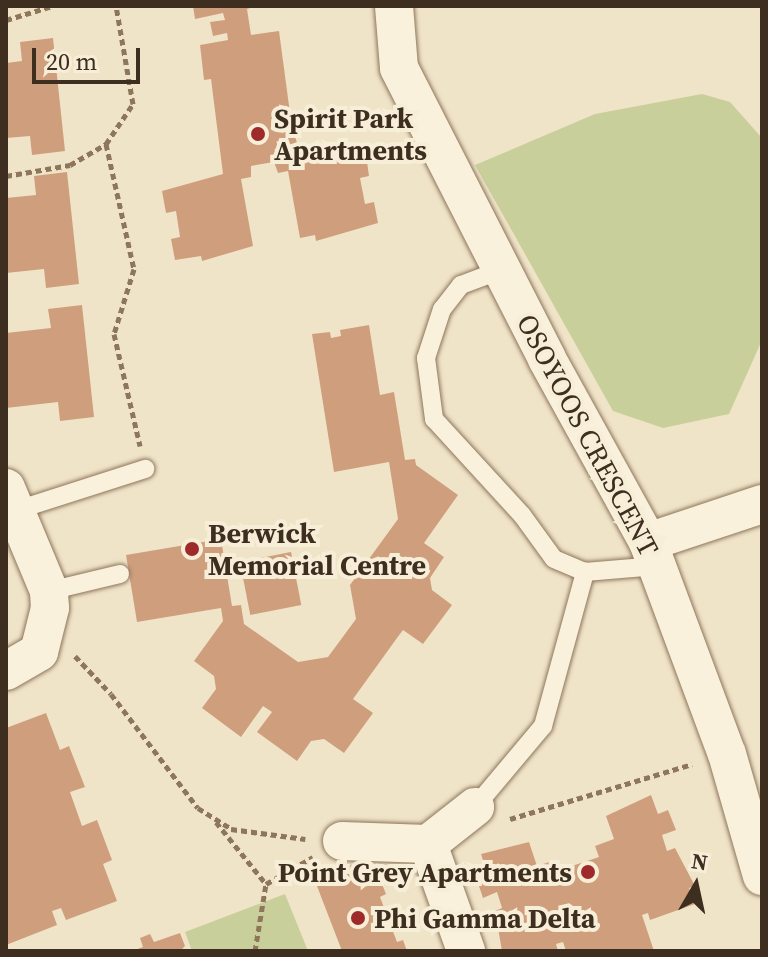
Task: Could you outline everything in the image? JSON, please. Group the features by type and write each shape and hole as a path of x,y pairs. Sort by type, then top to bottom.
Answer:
{"street":[{"name":"OSOYOOS CRESCENT","path":"394,6 399,68 501,270 653,554 727,754 762,876"},
{"path":"6,671 39,652 47,632 49,591 10,499"},
{"path":"653,554 762,504"},
{"path":"342,841 428,844 489,814"},
{"path":"428,844 466,951"}],"lane":[{"path":"501,270 461,285 442,309 426,358 434,419 522,515 554,559 585,572 653,554"},
{"path":"10,499 145,469"},
{"path":"489,814 543,726 585,572"},
{"path":"49,591 120,574"}],"path":[{"path":"6,20 52,6"},
{"path":"6,176 70,165 106,144 133,104 116,6"},
{"path":"106,144 134,269 114,334 145,469"},
{"path":"47,632 111,694 198,808 231,829 272,837 342,841"},
{"path":"489,814 727,754"},
{"path":"213,818 266,884 255,951"},
{"path":"266,884 342,841"}],"green space":[{"path":"702,94 730,102 762,138 762,340 729,414 663,428 613,411 475,165 595,114"},
{"path":"285,894 308,951 192,951 185,932"}],"building":[{"name":"Spirit Park Apartments","path":"193,6 257,6 247,9 251,35 279,31 292,128 303,160 366,154 369,176 360,178 365,204 374,202 378,223 316,241 315,235 300,238 288,171 278,173 274,162 256,165 251,166 251,177 241,179 253,246 202,261 201,256 175,260 171,239 180,237 176,211 166,213 162,191 223,174 211,79 204,80 200,45 228,40 227,33 213,36 210,22 225,20 223,13 195,19"},
{"path":"53,38 65,151 32,155 30,136 6,138 6,63 22,61 20,42"},
{"path":"67,172 79,284 46,288 44,269 6,273 6,198 36,195 34,176"},
{"path":"82,305 94,417 60,421 58,402 6,408 6,333 51,328 48,309"},
{"name":"Berwick Memorial Centre","path":"369,325 380,395 394,392 405,460 415,459 416,465 458,495 424,543 444,557 430,578 432,590 452,605 423,644 403,630 397,638 353,699 373,713 344,753 324,739 311,741 297,761 257,732 272,712 263,706 241,737 202,708 216,689 214,676 194,661 223,621 221,608 137,622 126,555 221,539 232,606 241,605 244,624 298,662 328,657 356,619 350,585 398,519 389,462 334,472 312,334 330,332 331,338 341,336 340,330"},
{"path":"291,552 301,605 250,615 240,562"},
{"path":"46,713 60,750 69,746 85,787 70,792 82,826 97,820 112,860 103,864 117,901 66,920 61,908 52,911 57,925 6,945 6,728"},
{"name":"Point Grey Apartments","path":"651,795 658,814 668,810 676,830 662,835 667,851 675,848 695,886 689,888 695,904 650,920 648,913 642,915 654,951 566,951 563,942 556,944 558,951 502,951 495,911 502,908 497,892 483,898 476,877 487,873 481,854 529,842 537,866 556,860 560,870 599,857 595,846 614,839 606,816"},
{"name":"Phi Gamma Delta","path":"360,861 367,862 374,881 380,879 386,894 380,897 397,942 403,940 407,951 342,951 315,881"},
{"path":"180,933 185,946 180,951 132,951 143,947 140,938 150,934 154,942"}],"place":[{"name":"Spirit Park Apartments","path":"258,134"},
{"name":"Berwick Memorial Centre","path":"192,549"},
{"name":"Point Grey Apartments","path":"588,872"},
{"name":"Phi Gamma Delta","path":"358,918"}]}
